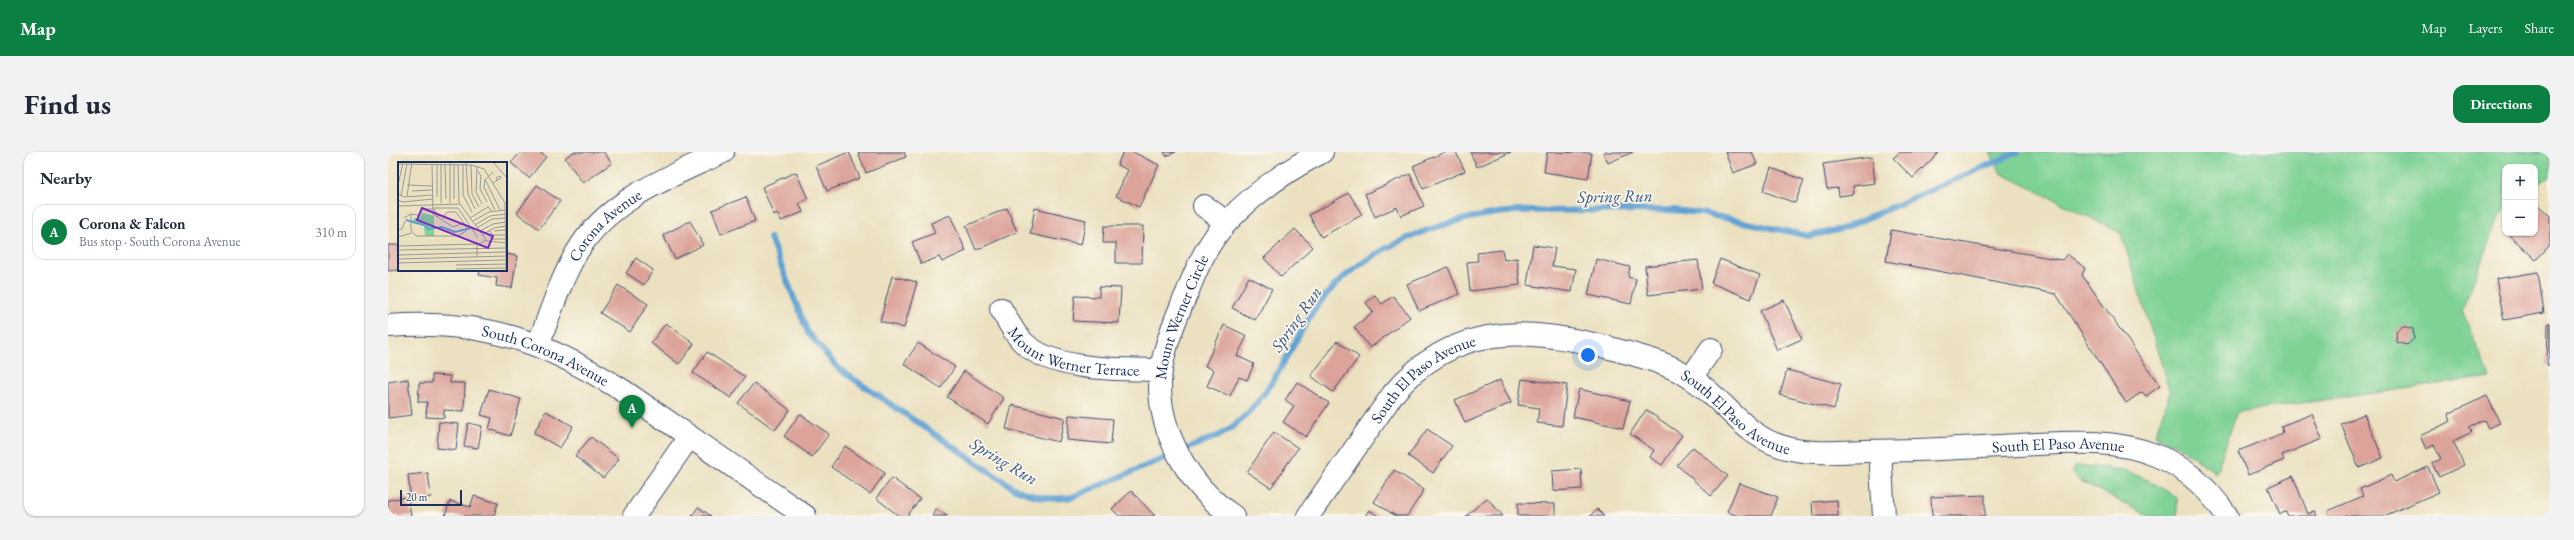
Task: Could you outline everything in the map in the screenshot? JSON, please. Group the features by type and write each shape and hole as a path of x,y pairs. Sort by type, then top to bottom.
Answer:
{"street":[{"name":"Corona Avenue","path":"538,345 566,272 592,230 613,210 638,193 723,152"},
{"name":"Mount Werner Circle","path":"1232,516 1217,506 1183,464 1171,440 1161,394 1161,370 1175,319 1193,277 1208,247 1226,222 1275,180 1322,152"},
{"path":"1204,206 1226,222"},
{"name":"Mount Werner Terrace","path":"1001,309 1022,342 1041,355 1060,362 1085,366 1161,370"},
{"name":"South Corona Avenue","path":"388,326 440,325 476,327 508,334 538,345 593,372 805,516"},
{"name":"South El Paso Avenue","path":"1308,516 1407,376 1427,360 1468,341 1520,333 1554,335 1655,360 1692,378 1747,430 1769,442 1814,452 1880,451 2071,442 2108,443 2136,448 2178,466 2198,480 2227,516"},
{"path":"1692,378 1711,349"},
{"path":"634,516 689,437"},
{"path":"1880,451 1884,516"}],"green space":[{"path":"1990,152 2550,152 2550,176 2538,183 2538,164 2502,164 2502,214 2497,221 2462,311 2490,377 2237,412 2216,473 2181,448 2155,435 2170,392 2121,233 2001,173"},
{"path":"2075,466 2117,470 2152,482 2177,498 2177,516 2148,516 2077,479 2072,473"}],"building":[{"path":"521,152 539,152 546,157 529,178 511,163"},
{"path":"573,152 604,152 612,163 583,183 565,158"},
{"path":"849,152 860,178 827,191 816,166"},
{"path":"858,152 904,152 906,157 866,173"},
{"path":"1123,152 1133,152 1159,165 1139,207 1116,196 1128,170 1117,165"},
{"path":"1164,152 1176,152 1166,156"},
{"path":"1445,152 1456,152 1465,171 1423,189 1413,166"},
{"path":"1470,152 1511,152 1477,167"},
{"path":"1547,152 1592,153 1588,179 1544,172"},
{"path":"1603,152 1633,152 1608,163"},
{"path":"1725,152 1752,152 1757,164 1733,173"},
{"path":"1900,152 1939,152 1913,178 1893,158"},
{"path":"1872,157 1875,183 1853,186 1854,194 1839,196 1838,188 1827,189 1823,164"},
{"path":"1771,168 1804,180 1795,203 1763,191"},
{"path":"796,172 808,199 799,203 803,212 781,221 777,213 774,215 762,187"},
{"path":"1410,174 1424,206 1401,216 1397,207 1375,217 1365,194"},
{"path":"537,185 560,201 539,229 517,213"},
{"path":"1349,193 1362,215 1321,237 1309,215"},
{"path":"746,197 755,221 721,234 712,210"},
{"path":"2538,205 2550,216 2550,245 2536,260 2510,236 2538,236"},
{"path":"1007,208 1017,232 976,250 966,226"},
{"path":"1035,208 1086,220 1081,245 1030,234"},
{"path":"950,215 966,251 942,262 939,257 921,264 912,242 935,233 931,223"},
{"path":"690,221 703,245 675,259 663,235"},
{"path":"1104,226 1143,226 1142,263 1116,263 1116,243 1103,243"},
{"path":"1295,229 1313,247 1281,277 1264,258"},
{"path":"1891,230 2062,260 2067,254 2085,268 2082,275 2160,386 2146,396 2142,392 2126,403 2056,294 1886,261"},
{"path":"388,245 398,245 398,270 388,271"},
{"path":"1533,245 1555,248 1552,266 1576,269 1572,292 1527,285"},
{"path":"1502,250 1504,260 1517,258 1520,285 1470,291 1467,262 1478,261 1477,253"},
{"path":"507,254 517,256 512,288 496,286 497,278 479,275 480,271 507,271"},
{"path":"636,258 653,270 644,285 626,273"},
{"path":"1596,259 1630,267 1628,277 1636,279 1631,304 1588,295"},
{"path":"1720,259 1760,275 1751,299 1711,283"},
{"path":"1698,260 1702,289 1648,295 1645,266"},
{"path":"1448,267 1459,294 1419,311 1407,284"},
{"path":"2538,272 2544,313 2504,320 2496,279"},
{"path":"892,276 917,282 904,328 880,321"},
{"path":"1249,277 1272,289 1255,320 1232,308"},
{"path":"618,285 648,304 630,332 600,313"},
{"path":"1099,287 1121,288 1119,323 1073,321 1075,296 1099,297"},
{"path":"1375,295 1382,304 1393,296 1410,317 1370,348 1354,327 1373,312 1366,303"},
{"path":"1784,300 1802,339 1777,350 1760,311"},
{"path":"666,323 694,344 679,364 651,343"},
{"path":"2548,323 2550,323 2550,365 2547,365"},
{"path":"1224,325 1247,336 1237,356 1254,364 1247,380 1239,377 1230,396 1207,386 1214,370 1205,366"},
{"path":"2403,326 2413,329 2414,339 2407,345 2397,342 2396,332"},
{"path":"1337,341 1359,357 1333,392 1311,376"},
{"path":"918,343 955,367 941,388 904,364"},
{"path":"707,352 745,377 731,398 693,373"},
{"path":"1787,370 1841,384 1834,409 1780,395"},
{"path":"964,371 1004,398 988,424 947,397"},
{"path":"432,375 450,376 450,383 465,383 464,411 444,410 444,418 426,417 427,402 418,402 419,383 432,383"},
{"path":"408,379 412,415 388,418 388,382"},
{"path":"1522,379 1567,385 1562,426 1537,423 1539,408 1518,405"},
{"path":"1500,380 1511,403 1465,423 1455,400"},
{"path":"1297,382 1329,403 1306,437 1283,422 1294,406 1285,400"},
{"path":"754,383 790,410 775,430 738,403"},
{"path":"489,389 521,399 510,436 489,429 492,418 481,415"},
{"path":"1579,389 1630,401 1623,428 1573,417"},
{"path":"2487,396 2500,423 2488,428 2484,420 2469,427 2472,432 2453,441 2464,465 2439,477 2432,463 2441,459 2434,445 2426,449 2420,436 2451,421 2448,414"},
{"path":"1012,405 1065,418 1059,442 1006,429"},
{"path":"1646,410 1682,435 1662,465 1650,457 1654,450 1630,434"},
{"path":"546,411 573,426 560,448 534,433"},
{"path":"800,414 829,434 812,457 784,436"},
{"path":"2312,414 2322,439 2282,455 2284,460 2248,475 2238,451 2283,433 2281,426"},
{"path":"2364,414 2383,458 2359,468 2341,424"},
{"path":"1069,415 1113,419 1111,444 1067,440"},
{"path":"439,422 459,424 456,450 437,448"},
{"path":"468,423 482,426 478,448 464,446"},
{"path":"1427,429 1452,446 1433,473 1408,456"},
{"path":"1274,432 1298,448 1271,488 1247,472"},
{"path":"591,437 619,459 603,478 575,456"},
{"path":"845,446 885,473 870,494 831,467"},
{"path":"1693,447 1728,476 1711,496 1677,465"},
{"path":"2428,467 2439,492 2384,516 2330,516 2328,511 2363,496 2360,489 2391,475 2394,482"},
{"path":"1581,469 1582,489 1553,491 1552,471"},
{"path":"1394,470 1424,490 1407,516 1396,516 1374,502"},
{"path":"428,473 431,497 411,500 408,475"},
{"path":"2293,476 2308,514 2315,511 2317,516 2288,516 2286,512 2280,514 2268,487"},
{"path":"892,478 920,499 907,516 899,516 876,498"},
{"path":"1739,483 1778,497 1771,516 1738,516 1727,512"},
{"path":"1131,491 1155,516 1119,516 1112,509"},
{"path":"1985,495 1985,516 1932,516 1931,497"},
{"path":"474,496 498,503 494,516 445,516 450,501 470,507"},
{"path":"408,497 411,516 388,516 388,500"},
{"path":"1487,498 1503,516 1466,516"},
{"path":"1837,500 1838,516 1813,516 1812,502"},
{"path":"1518,503 1555,504 1555,516 1518,516"},
{"path":"698,507 711,516 692,516"},
{"path":"936,509 947,516 932,516"},
{"path":"1597,509 1604,516 1590,516"},
{"path":"1369,510 1378,516 1365,516"}],"waterway":[{"name":"Spring Run","path":"770,238 808,333 839,369 1015,489 1043,498 1057,499 1072,497 1222,434 1237,423 1262,396 1283,364 1311,315 1329,292 1350,272 1375,255 1401,241 1429,230 1458,221 1515,211 1673,210 1701,213 1809,236 1842,229 2018,152"}],"place":[{"name":"Corona & Falcon","path":"632,428"}]}
